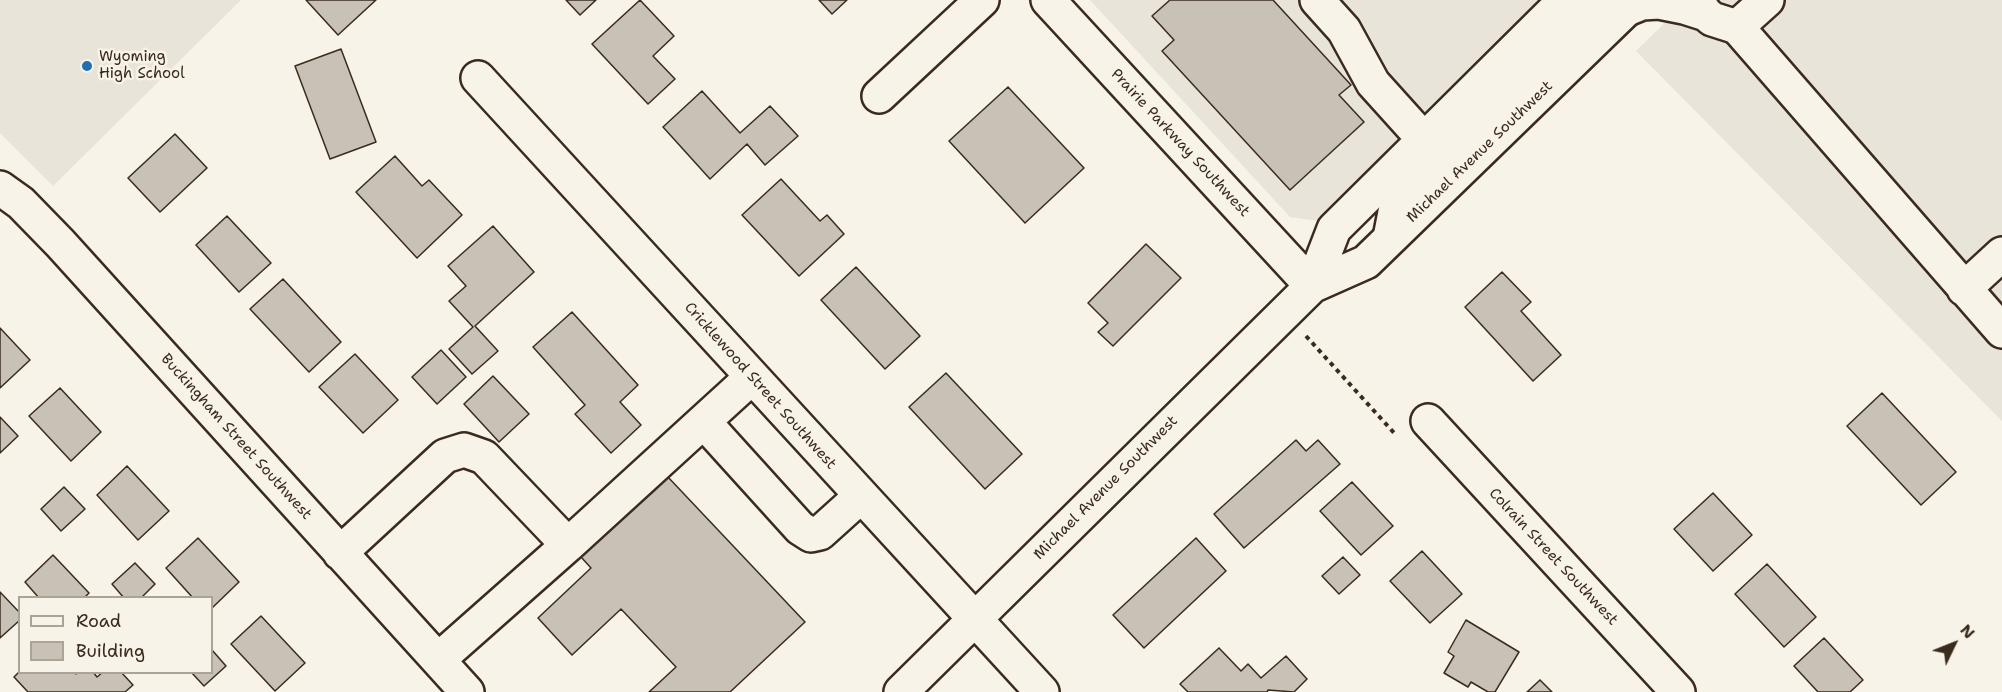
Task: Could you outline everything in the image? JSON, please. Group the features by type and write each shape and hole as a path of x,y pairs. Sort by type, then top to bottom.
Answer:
{"street":[{"path":"879,96 982,0"},
{"path":"1317,0 1344,30 1373,83 1432,149"},
{"name":"Michael Avenue Southwest","path":"1312,286 1334,229 1432,149 1565,0"},
{"path":"1390,238 1399,202 1432,149 1621,3 1659,2 1717,10 1767,0"},
{"name":"Prairie Parkway Southwest","path":"1054,2 1312,286"},
{"name":"Michael Avenue Southwest","path":"902,692 1312,286 1366,262 1621,3"},
{"path":"1717,10 2002,331"},
{"name":"Cricklewood Street Southwest","path":"478,78 1042,692"},
{"name":"Buckingham Street Southwest","path":"0,188 21,203 60,243 466,692"},
{"path":"1964,290 2002,254"},
{"path":"438,660 752,377"},
{"name":"Colrain Street Southwest","path":"1428,421 1678,692"},
{"path":"704,422 800,528 812,535 820,533 861,496"},
{"path":"340,553 445,456 464,450 484,457 568,545"}],"path":[{"path":"1306,336 1396,435"}],"shaded area":[{"name":"Wyoming High School","path":"0,0 241,0 53,186 0,133"},
{"path":"1090,0 1539,0 1318,221 1290,217"},
{"path":"1688,0 2002,0 2002,421 1636,51"}],"building":[{"path":"306,0 376,0 338,35"},
{"path":"566,0 596,0 580,15"},
{"path":"640,0 674,36 653,56 675,79 648,104 592,44"},
{"path":"819,0 847,0 832,14"},
{"path":"1170,0 1273,0 1351,85 1339,95 1364,122 1290,190 1162,51 1174,40 1152,16"},
{"path":"341,49 376,142 330,159 295,66"},
{"path":"1008,87 1084,168 1025,223 949,141"},
{"path":"702,91 740,133 770,106 798,136 765,165 747,144 710,179 663,127"},
{"path":"175,134 207,168 160,212 128,178"},
{"path":"395,156 422,186 429,180 462,215 417,258 356,192"},
{"path":"781,179 820,221 827,215 844,234 799,276 742,215"},
{"path":"227,216 271,263 239,292 196,245"},
{"path":"493,226 534,272 475,326 498,351 472,374 449,349 473,327 449,301 466,286 448,266"},
{"path":"1146,244 1181,278 1113,346 1098,332 1108,323 1088,303"},
{"path":"856,267 920,336 885,369 821,300"},
{"path":"1502,272 1531,302 1521,311 1561,355 1533,381 1465,307"},
{"path":"283,279 341,342 309,372 250,309"},
{"path":"572,312 638,385 620,402 641,425 611,453 575,414 585,405 533,347"},
{"path":"0,328 30,360 0,388"},
{"path":"441,350 466,377 437,404 412,377"},
{"path":"355,354 398,400 363,433 319,387"},
{"path":"946,373 1022,454 985,489 909,407"},
{"path":"493,376 529,414 499,442 464,404"},
{"path":"60,388 101,432 71,461 29,416"},
{"path":"1882,393 1956,472 1921,505 1847,426"},
{"path":"0,417 18,436 0,453"},
{"path":"1296,440 1306,451 1318,440 1340,464 1244,548 1214,514"},
{"path":"127,466 169,511 138,540 97,495"},
{"path":"667,476 805,622 730,692 649,692 676,667 621,609 572,655 538,618 591,568 581,557"},
{"path":"1352,482 1393,526 1361,555 1320,511"},
{"path":"64,487 85,509 61,531 41,509"},
{"path":"1713,493 1752,535 1713,571 1674,529"},
{"path":"198,538 239,582 213,607 213,596 191,596 166,568"},
{"path":"1196,538 1226,571 1144,648 1113,615"},
{"path":"1422,551 1462,594 1430,623 1390,581"},
{"path":"53,555 89,593 86,596 37,596 25,582"},
{"path":"1343,557 1360,575 1339,594 1322,576"},
{"path":"135,563 155,584 143,596 122,596 112,584"},
{"path":"1767,564 1816,617 1784,647 1735,594"},
{"path":"0,592 18,611 18,622 0,638"},
{"path":"261,616 305,663 275,691 231,644"},
{"path":"1466,620 1519,652 1495,692 1488,692 1471,682 1468,687 1444,673 1454,656 1448,652"},
{"path":"1824,638 1863,680 1850,692 1818,692 1794,666"},
{"path":"1219,648 1241,671 1248,664 1261,678 1286,656 1307,679 1294,692 1268,690 1267,692 1188,692 1180,684"},
{"path":"213,651 226,666 204,686 193,674 213,674"},
{"path":"18,673 95,674 97,677 101,674 123,674 133,685 125,692 28,692 14,677"},
{"path":"1540,680 1552,692 1527,692"}],"place":[{"name":"Wyoming High School","path":"87,66"}]}
